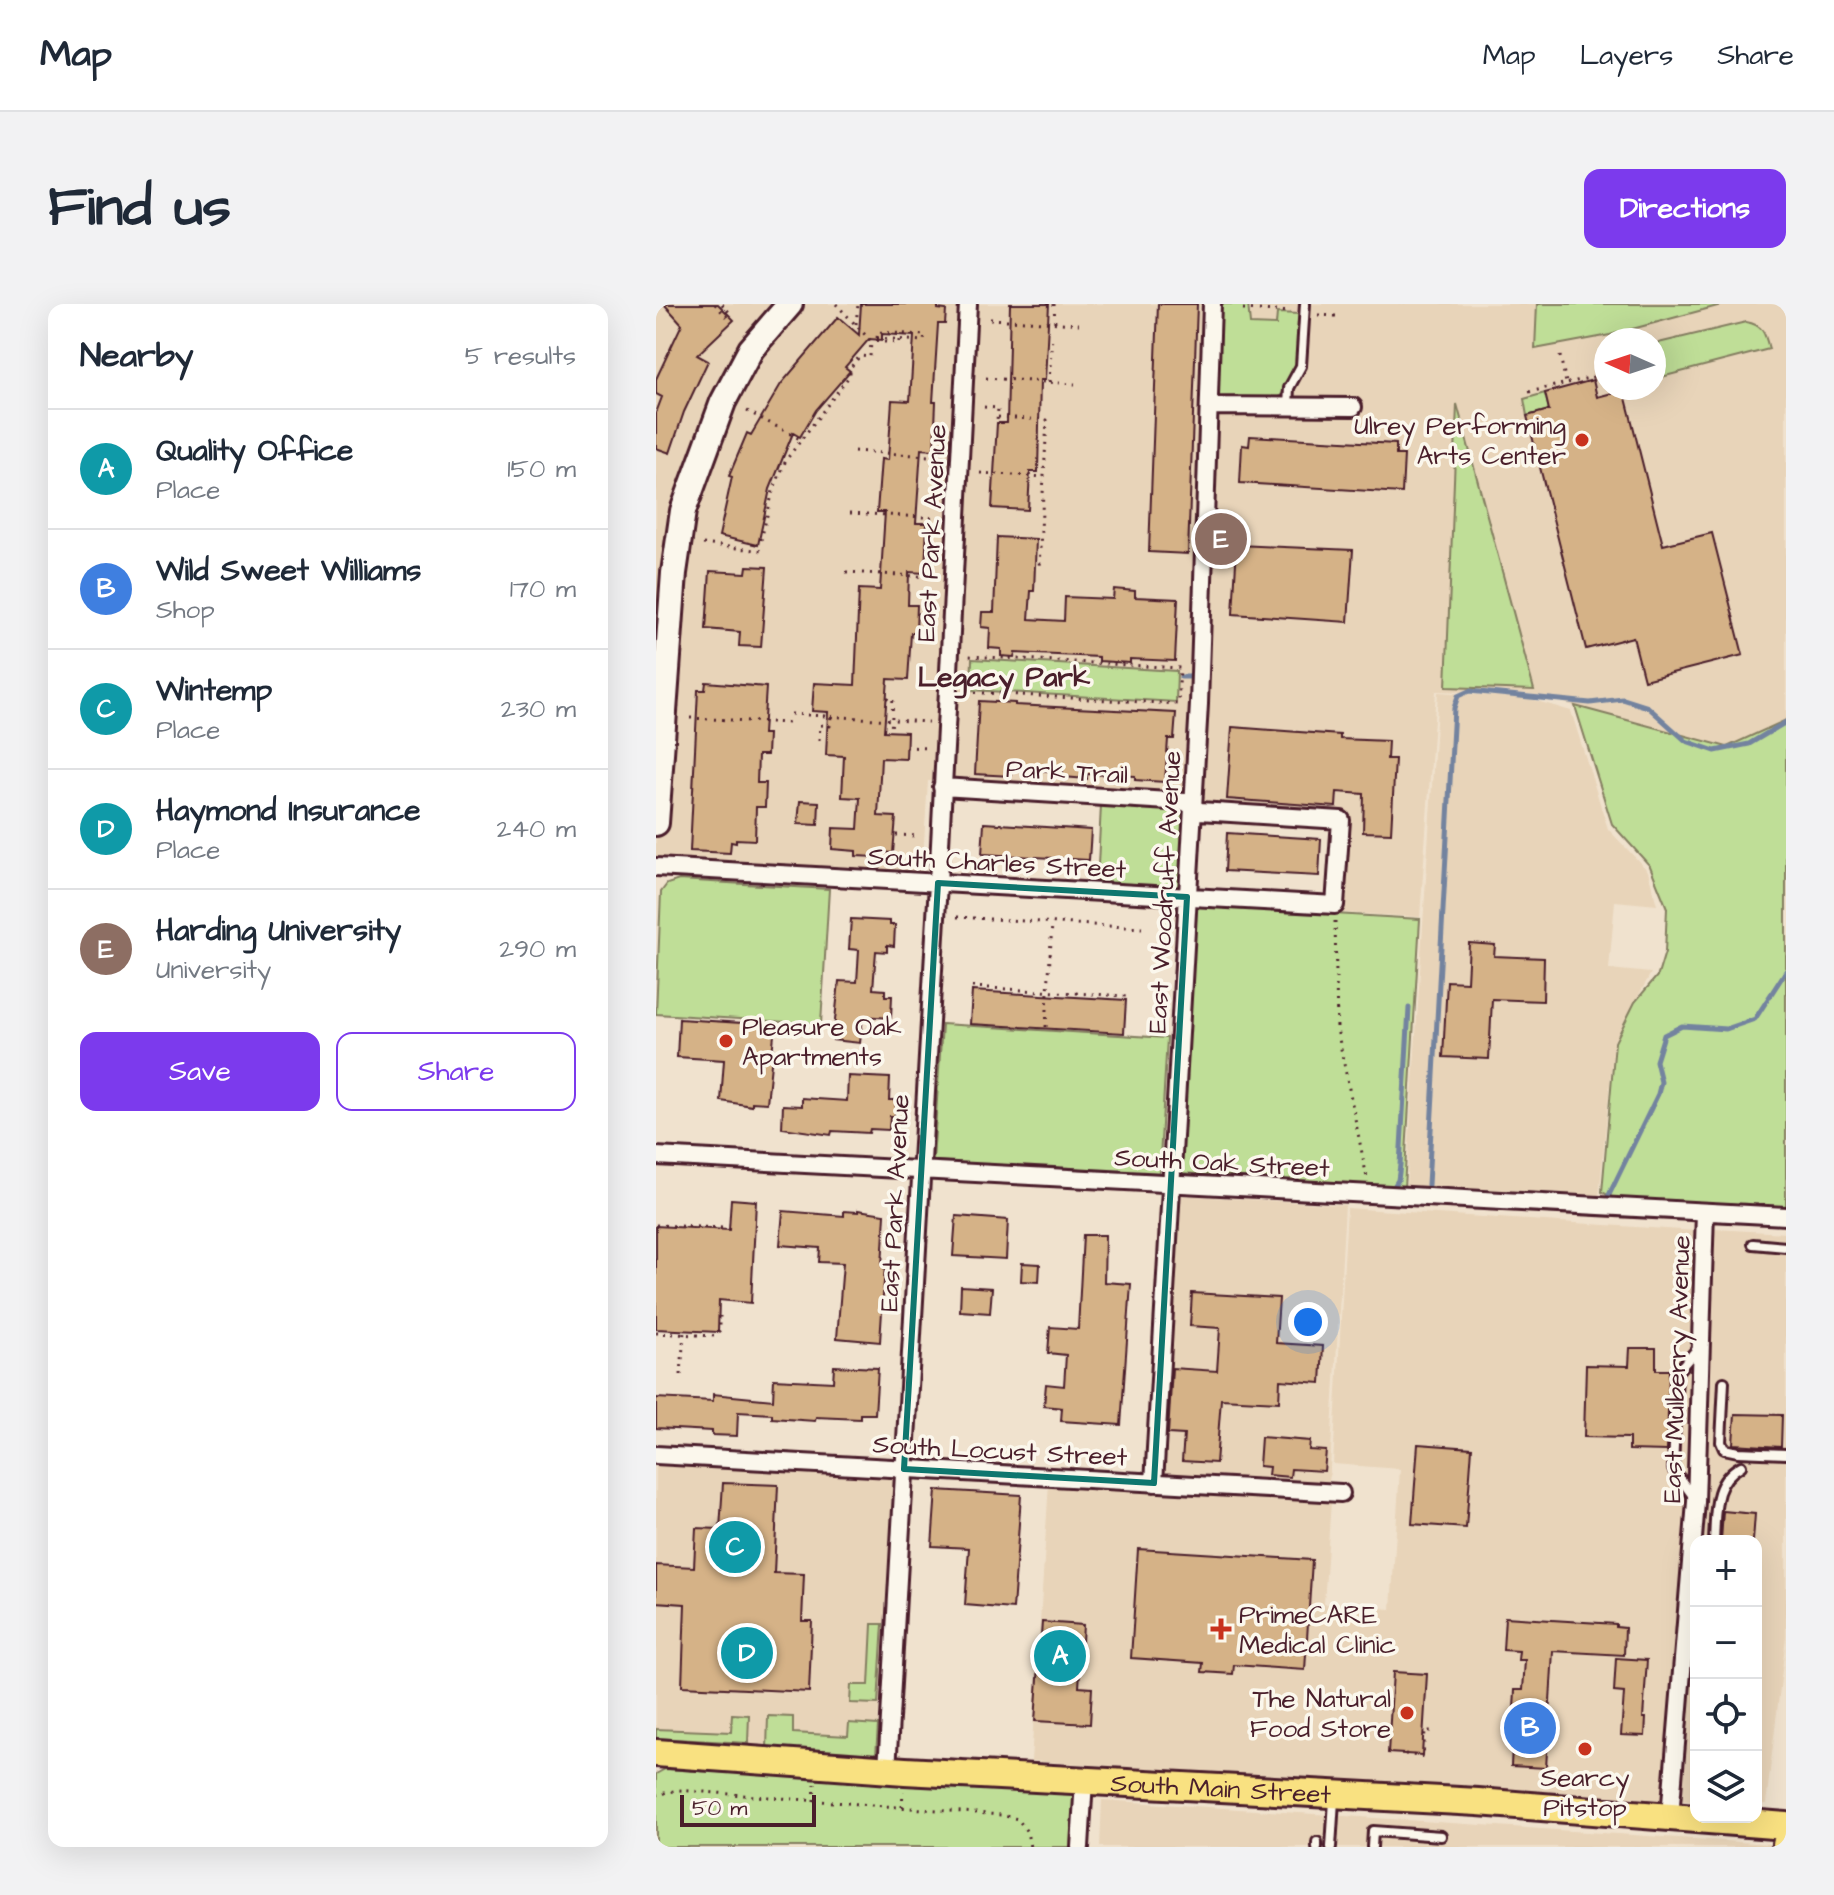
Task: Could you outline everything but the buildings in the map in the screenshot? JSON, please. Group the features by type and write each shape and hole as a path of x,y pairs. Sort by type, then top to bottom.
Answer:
{"main road":[{"name":"South Main Street","path":"659,1755 1334,1794 1786,1826"}],"street":[{"path":"656,823 674,573 683,511 723,402 751,349 790,304"},
{"name":"East Park Avenue","path":"887,1770 968,304"},
{"name":"East Woodruff Avenue","path":"1154,1483 1203,628 1212,304"},
{"path":"1209,406 1353,407"},
{"name":"Park Trail","path":"942,787 1185,802 1200,811 1341,820 1335,905"},
{"name":"South Charles Street","path":"656,867 1335,905"},
{"name":"South Oak Street","path":"656,1156 1786,1216"},
{"name":"East Mulberry Avenue","path":"1670,1816 1696,1502 1705,1212"},
{"name":"South Locust Street","path":"656,1455 1341,1493"},
{"path":"1080,1847 1084,1780"}],"lane":[{"path":"1288,406 1289,388 1301,366 1303,308"},
{"path":"1753,1244 1786,1247"},
{"path":"1696,1502 1673,1469 1677,1372 1701,1344"},
{"path":"1724,1382 1721,1442 1724,1449 1730,1452 1786,1454"},
{"path":"1715,1535 1719,1487 1726,1476 1741,1466"},
{"path":"1332,1845 1334,1794"},
{"path":"1372,1847 1373,1831 1441,1836"}],"path":[{"path":"715,304 726,316 730,313 722,304"},
{"path":"836,304 871,341 899,343 899,339"},
{"path":"856,325 858,304"},
{"path":"1054,304 1055,323"},
{"path":"1243,309 1303,308"},
{"path":"1310,314 1336,316"},
{"path":"990,319 1079,324"},
{"path":"878,332 925,335 924,341 899,339 877,338 878,332"},
{"path":"1049,382 1052,336"},
{"path":"761,540 773,491 786,460 850,375 850,368 860,356 870,357 871,341"},
{"path":"1560,356 1567,385"},
{"path":"1529,392 1594,377"},
{"path":"986,378 1075,384"},
{"path":"984,407 998,408 998,420 1047,420 1039,567"},
{"path":"747,411 801,440"},
{"path":"854,451 944,457"},
{"path":"980,473 1044,477"},
{"path":"850,513 941,518"},
{"path":"703,544 763,551"},
{"path":"846,572 933,577"},
{"path":"967,692 1178,704 1180,668 969,656"},
{"path":"887,698 893,698 891,732"},
{"path":"791,714 936,722"},
{"path":"819,740 820,725 830,726 831,716"},
{"path":"690,718 790,723"},
{"path":"906,747 930,748"},
{"path":"896,835 920,836"},
{"path":"1335,905 1337,1029 1370,1194"},
{"path":"957,917 1142,928"},
{"path":"1046,1027 1052,923"},
{"path":"972,987 1126,996"},
{"path":"656,1225 723,1228"},
{"path":"656,1333 716,1336 720,1331 720,1316"},
{"path":"681,1375 684,1333"},
{"path":"1405,1754 1423,1757 1425,1731 1435,1731"},
{"path":"656,1795 678,1790 1001,1815 1018,1819 1027,1832 1030,1847"}],"highlighted area":[{"path":"938,883 1187,897 1154,1483 904,1469"}],"shaded area":[{"path":"656,304 1786,304 1786,720 1727,747 1530,694 1436,691 1420,917 1342,913 1348,815 1202,806 1184,797 928,781 922,874 656,858"},
{"path":"1438,692 1527,698 1571,711 1608,829 1648,871 1657,905 1615,901 1609,969 1651,973 1614,1041 1599,1198 1406,1189"},
{"path":"1177,1195 1345,1205 1329,1485 1160,1475"},
{"path":"1347,1208 1696,1231 1690,1502 1677,1628 1665,1802 1031,1761 1049,1483 1331,1501 1324,1604 1391,1609 1400,1469 1333,1464"},
{"path":"1714,1229 1786,1233 1786,1637 1766,1804 1762,1804 1762,1535 1699,1535"},
{"path":"656,1465 893,1479 876,1758 656,1745"},
{"path":"1690,1664 1690,1801 1680,1801"},
{"path":"1102,1800 1770,1844 1770,1847 1100,1847"}],"green space":[{"path":"1219,304 1248,304 1250,324 1276,325 1277,313 1300,314 1297,369 1278,400 1215,398"},
{"path":"1537,304 1725,304 1636,328 1594,328 1594,338 1535,349"},
{"path":"1746,322 1762,331 1769,349 1666,376 1666,341"},
{"path":"1545,393 1549,410 1527,416 1524,399"},
{"path":"1457,404 1534,690 1446,687"},
{"path":"972,659 1177,671 1176,702 971,690"},
{"path":"1575,706 1727,747 1786,720 1786,1207 1617,1200 1602,1192 1615,1042 1635,1002 1658,975 1665,952 1667,908 1650,866 1612,824"},
{"path":"1101,805 1184,810 1180,890 1097,885"},
{"path":"679,880 829,889 821,1024 656,1014 661,892 667,884"},
{"path":"1195,906 1420,919 1404,1188 1181,1173"},
{"path":"942,1024 1167,1038 1159,1176 933,1161"},
{"path":"872,1624 883,1624 878,1704 850,1703 851,1685 869,1685"},
{"path":"732,1714 749,1715 748,1743 656,1738 656,1729 731,1732"},
{"path":"768,1716 793,1717 793,1733 848,1736 849,1723 878,1725 876,1755 767,1749"},
{"path":"665,1769 1076,1793 1074,1847 656,1847 656,1774"}],"waterway":[{"path":"1181,677 1189,677"},
{"path":"1428,1185 1454,708 1458,696 1469,691 1590,703 1623,699 1648,707 1686,741 1715,751 1749,744 1786,722"},
{"path":"1608,1197 1658,1094 1661,1082 1656,1061 1664,1035 1682,1026 1726,1029 1755,1019 1786,971"},
{"path":"1393,1188 1398,1180 1400,1165 1409,1008"}],"place":[{"name":"Ulrey Performing Arts Center","path":"1582,440"},
{"name":"Harding University","path":"1221,539"},
{"name":"Pleasure Oak Apartments","path":"726,1041"},
{"name":"Wintemp","path":"735,1547"},
{"name":"PrimeCARE Medical Clinic","path":"1221,1629"},
{"name":"Haymond Insurance","path":"747,1653"},
{"name":"Quality Office","path":"1060,1656"},
{"name":"The Natural Food Store","path":"1407,1713"},
{"name":"Wild Sweet Williams","path":"1530,1728"},
{"name":"Searcy Pitstop","path":"1585,1749"}],"district":[{"name":"Legacy Park","path":"1004,676"}]}
